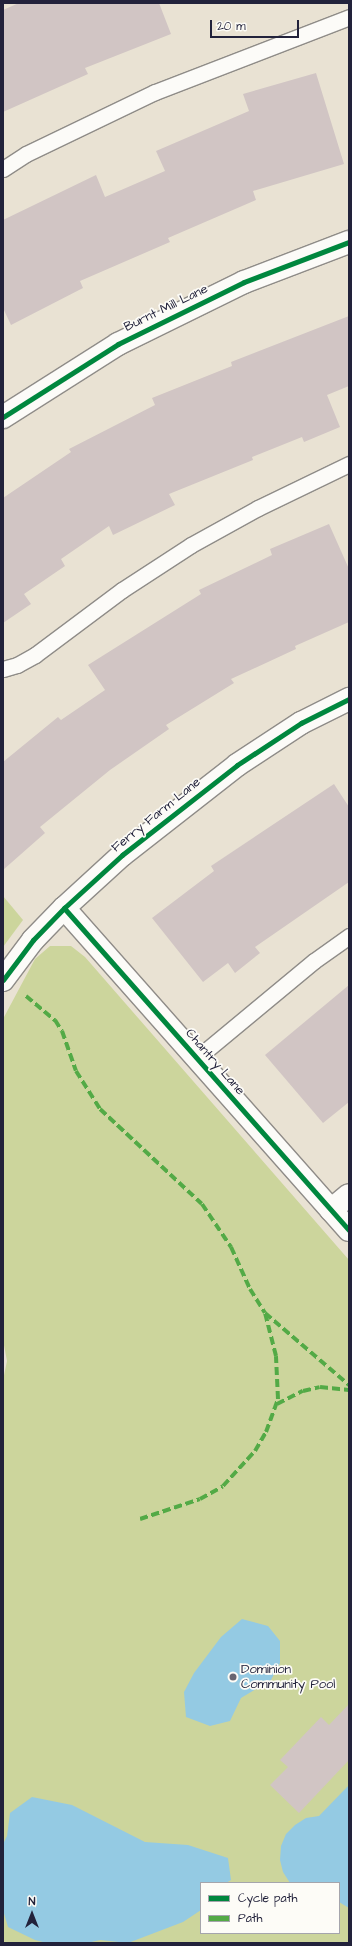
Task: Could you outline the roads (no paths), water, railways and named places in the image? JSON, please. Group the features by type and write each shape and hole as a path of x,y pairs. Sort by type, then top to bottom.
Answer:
{"street":[{"name":"Burnt Mill Lane","path":"3,417 118,344 244,282 349,242"},
{"name":"Ferry Farm Lane","path":"3,980 28,945 64,908 122,855 237,765 301,724 349,699"},
{"name":"Chantry Lane","path":"64,908 349,1230"},
{"path":"331,1210 349,1195"}],"lane":[{"path":"3,169 26,154 155,92 349,17"},
{"path":"3,669 17,665 35,655 122,590 191,545 258,508 349,464"},
{"path":"197,1058 314,961 349,936"}],"water":[{"name":"Dominion Community Pool","path":"242,1619 268,1626 280,1641 280,1663 271,1680 241,1698 230,1721 210,1726 186,1717 184,1692 194,1673 221,1637"},
{"path":"349,1785 349,1908 340,1903 340,1882 289,1882 283,1872 280,1860 281,1846 286,1834 295,1825 306,1818 319,1816"},
{"path":"32,1797 72,1805 145,1842 188,1845 228,1858 231,1880 228,1882 200,1882 200,1911 183,1922 128,1943 100,1940 87,1943 47,1943 35,1940 8,1927 3,1910 3,1844 7,1836 10,1813"}],"place":[{"name":"Dominion Community Pool","path":"233,1677"}]}
